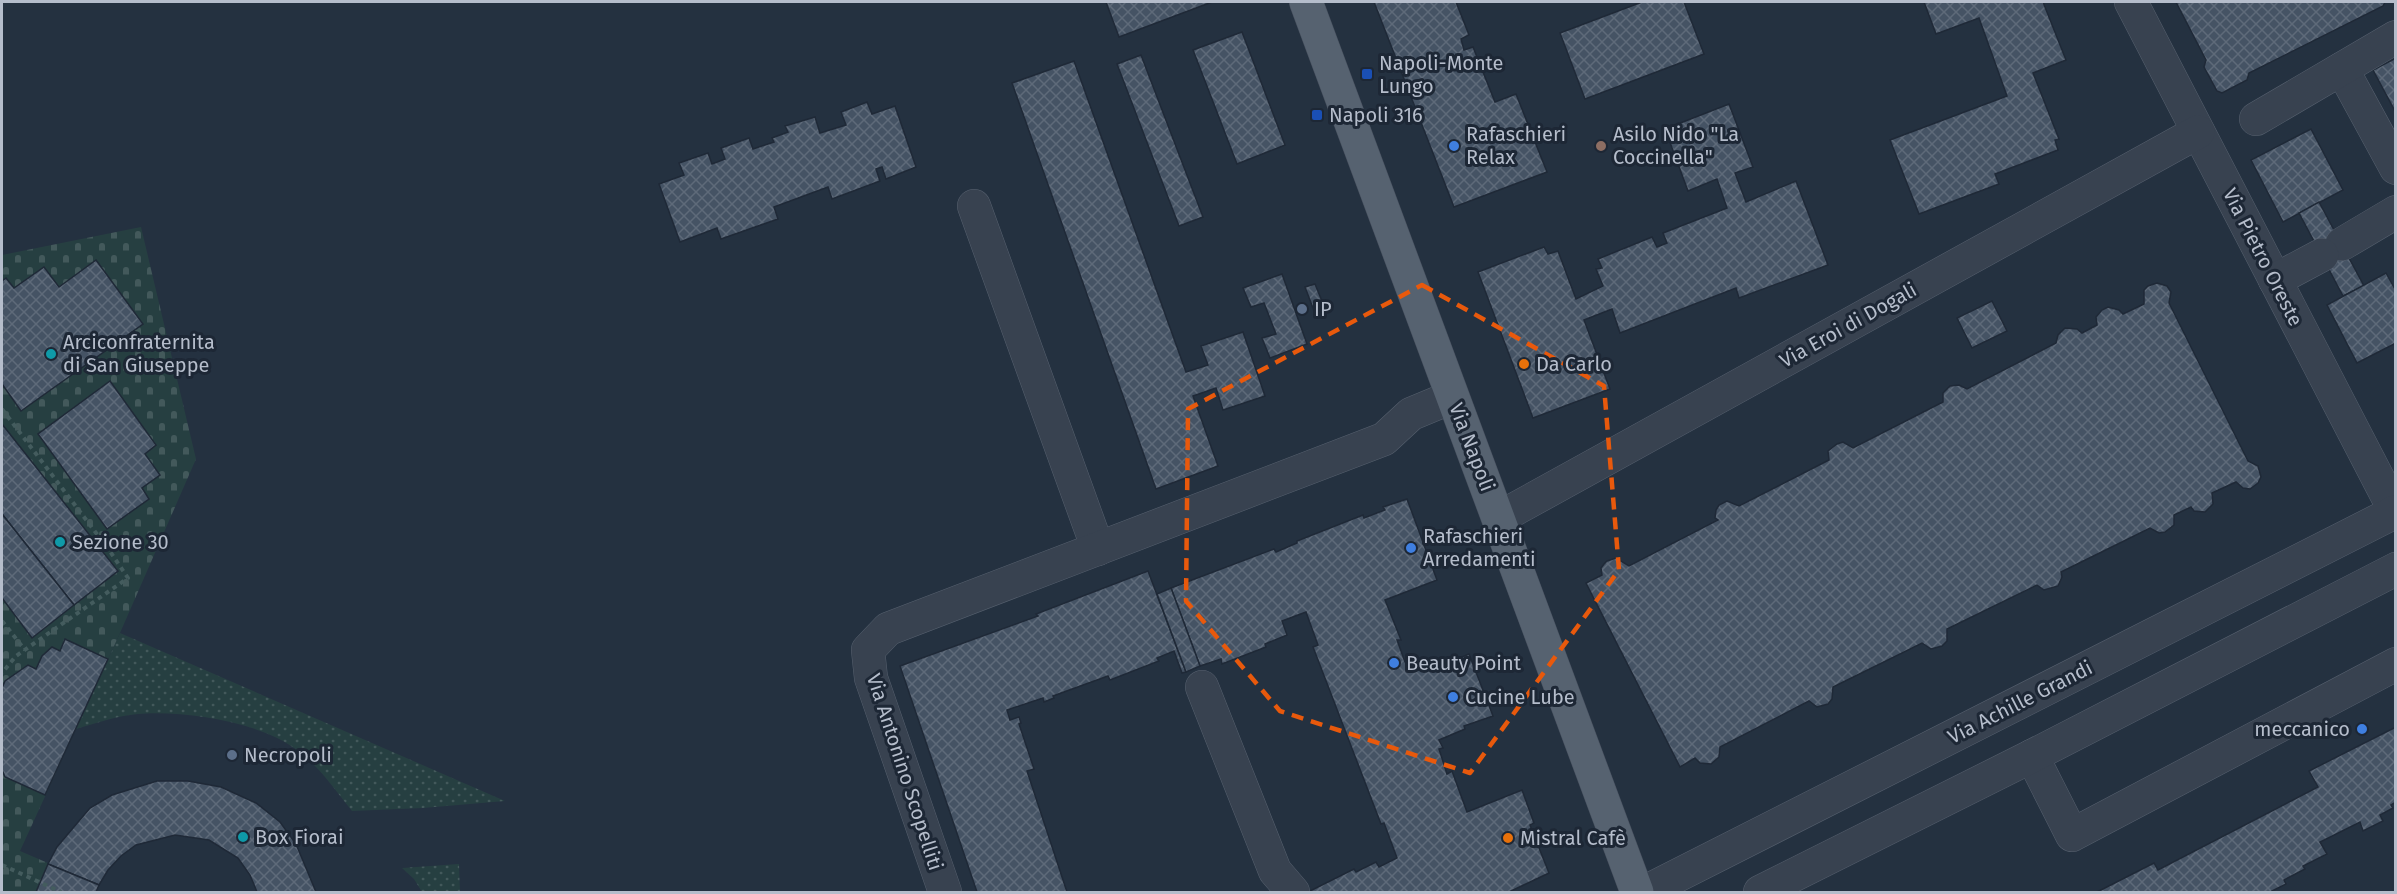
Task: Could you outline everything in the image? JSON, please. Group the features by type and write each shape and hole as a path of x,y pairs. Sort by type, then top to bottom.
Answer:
{"main road":[{"name":"Via Napoli","path":"1306,2 1637,892"}],"street":[{"name":"Via Pietro Oreste","path":"2131,2 2394,505"},
{"path":"2256,119 2396,37"},
{"path":"2342,69 2396,168"},
{"name":"Via Eroi di Dogali","path":"1499,518 2198,132"},
{"path":"974,206 1098,549 1384,439 1411,414 1452,397"},
{"path":"2275,280 2396,212"},
{"name":"Via Achille Grandi","path":"1646,892 2394,505"},
{"name":"Via Antonino Scopelliti","path":"945,892 871,678 868,650 888,629 1098,549"},
{"path":"1760,892 2032,756 2396,569"},
{"path":"2032,756 2072,835 2396,664"},
{"path":"1202,687 1275,871 1293,892"}],"path":[{"path":"2,409 128,578 16,656 2,673"},
{"path":"2,621 25,650"},
{"path":"2,865 61,892"}],"highlighted area":[{"path":"1422,285 1604,386 1619,570 1470,773 1280,711 1186,601 1188,409"}],"green space":[{"path":"141,227 196,459 120,633 20,851 99,885 96,892 2,892 2,255"},
{"path":"120,633 505,801 352,811 305,756 282,740 243,725 199,716 156,713 122,716 76,729"},
{"path":"459,864 460,892 422,892 414,879 402,868"}],"building":[{"path":"1106,2 1212,2 1119,37"},
{"path":"1374,2 1456,2 1469,35 1461,39 1464,50 1473,47 1495,102 1516,94 1547,172 1454,207"},
{"path":"1642,2 1684,2 1704,54 1585,99 1560,33"},
{"path":"1924,2 2043,2 2066,60 2033,73 2059,139 2055,140 2058,150 1995,174 1999,184 1919,214 1890,140 2007,96 1979,18 1936,34"},
{"path":"2176,2 2385,2 2383,6 2249,73 2247,80 2222,93 2217,91 2204,67 2206,60"},
{"path":"1242,32 1285,145 1237,164 1193,50"},
{"path":"1141,55 1203,217 1179,226 1117,64"},
{"path":"2396,58 2396,113 2373,70"},
{"path":"1074,61 1186,372 1208,365 1201,346 1243,332 1265,396 1223,410 1216,388 1193,396 1218,466 1156,489 1012,83"},
{"path":"867,102 872,114 895,106 916,167 886,179 882,167 876,169 880,181 832,199 828,187 774,207 778,219 721,239 717,228 680,242 659,184 684,175 679,163 708,153 712,164 725,159 721,148 749,138 753,149 774,142 772,138 788,132 785,126 815,117 820,133 846,125 841,112"},
{"path":"1729,104 1753,167 1735,173 1746,202 1796,181 1828,265 1739,298 1736,288 1620,333 1612,309 1584,320 1610,389 1533,418 1478,272 1544,247 1548,254 1558,251 1576,299 1603,286 1596,269 1602,268 1598,259 1652,237 1657,247 1667,243 1663,233 1727,208 1717,179 1688,191 1665,129"},
{"path":"2311,129 2343,190 2283,222 2251,160"},
{"path":"2319,202 2364,286 2343,296 2299,213"},
{"name":"Arciconfraternita di San Giuseppe","path":"96,260 143,324 21,411 2,384 2,281 6,278 14,288 44,267 59,287"},
{"path":"2386,273 2396,291 2396,343 2357,363 2327,305"},
{"path":"1282,274 1307,344 1270,358 1262,338 1276,334 1264,303 1251,307 1243,288"},
{"path":"2157,283 2167,286 2171,292 2169,303 2248,461 2258,466 2261,477 2258,483 2250,489 2243,488 2236,482 2212,493 2213,504 2205,512 2194,511 2191,507 2174,515 2174,525 2165,532 2159,533 2150,528 2061,572 2062,577 2058,586 2044,590 2037,585 1947,629 1947,641 1942,646 1931,649 1922,643 1833,687 1832,699 1828,704 1817,707 1809,701 1720,747 1719,757 1711,764 1700,763 1695,758 1680,767 1586,583 1602,575 1601,568 1604,564 1616,558 1629,566 1718,520 1715,518 1719,505 1727,501 1739,506 1829,460 1828,451 1837,444 1843,442 1853,448 1943,402 1943,393 1950,386 1959,385 1967,389 2056,343 2058,335 2065,328 2077,329 2082,333 2097,325 2096,317 2108,307 2119,310 2123,314 2144,304 2144,290"},
{"path":"1315,284 1326,311 1316,316 1305,287"},
{"path":"1992,301 2007,331 1972,348 1957,318"},
{"path":"110,381 156,445 145,454 160,475 142,488 149,499 107,529 38,434"},
{"name":"Sezione 30","path":"2,424 118,571 74,605 2,514"},
{"path":"1407,499 1437,580 1385,600 1401,640 1397,640 1405,662 1410,664 1413,672 1440,662 1441,666 1469,654 1493,716 1464,726 1465,729 1439,740 1443,748 1439,749 1447,774 1452,771 1467,812 1522,790 1534,823 1530,825 1549,873 1509,892 1308,892 1354,869 1356,872 1376,862 1379,867 1397,858 1384,823 1381,824 1313,647 1318,645 1306,612 1282,621 1287,635 1265,644 1266,647 1222,664 1221,659 1200,666 1171,588 1274,549 1276,552 1297,541 1363,515 1364,518 1385,510 1383,507"},
{"path":"2,514 74,605 32,638 2,598"},
{"path":"1148,571 1186,672 1182,673 1174,651 1157,658 1159,661 1110,680 1108,676 1053,696 1054,698 1044,702 1043,698 1007,710 1010,720 1019,717 1021,723 1019,724 1034,769 1027,771 1067,892 977,892 900,666 1038,616 1036,614"},
{"path":"1171,588 1200,666 1186,672 1157,594"},
{"path":"65,639 108,659 45,795 5,777 2,770 2,688 5,681 28,665 36,669 42,656 52,647 60,651"},
{"path":"2396,727 2396,802 2391,805 2393,808 2380,815 2383,821 2363,831 2360,822 2320,842 2327,854 2303,866 2305,869 2284,880 2286,884 2273,892 2097,892 2154,863 2158,870 2318,787 2309,771"},
{"name":"Box Fiorai","path":"157,781 188,781 221,787 256,803 280,822 296,844 316,892 257,892 250,875 238,858 209,840 175,835 136,845 108,870 99,885 48,864 57,847 90,808 112,795"},
{"path":"48,864 99,885 96,892 36,892"}],"place":[{"name":"Napoli-Monte Lungo","path":"1367,74"},
{"name":"Napoli 316","path":"1317,115"},
{"name":"Rafaschieri Relax","path":"1454,146"},
{"name":"Asilo Nido \"La Coccinella\"","path":"1601,146"},
{"name":"IP","path":"1302,309"},
{"name":"Arciconfraternita di San Giuseppe","path":"51,354"},
{"name":"Da Carlo","path":"1524,364"},
{"name":"Sezione 30","path":"60,542"},
{"name":"Rafaschieri Arredamenti","path":"1411,548"},
{"name":"Beauty Point","path":"1394,663"},
{"name":"Cucine Lube","path":"1453,697"},
{"name":"meccanico","path":"2362,729"},
{"name":"Necropoli","path":"232,755"},
{"name":"Box Fiorai","path":"243,837"},
{"name":"Mistral Cafè","path":"1508,838"}]}
